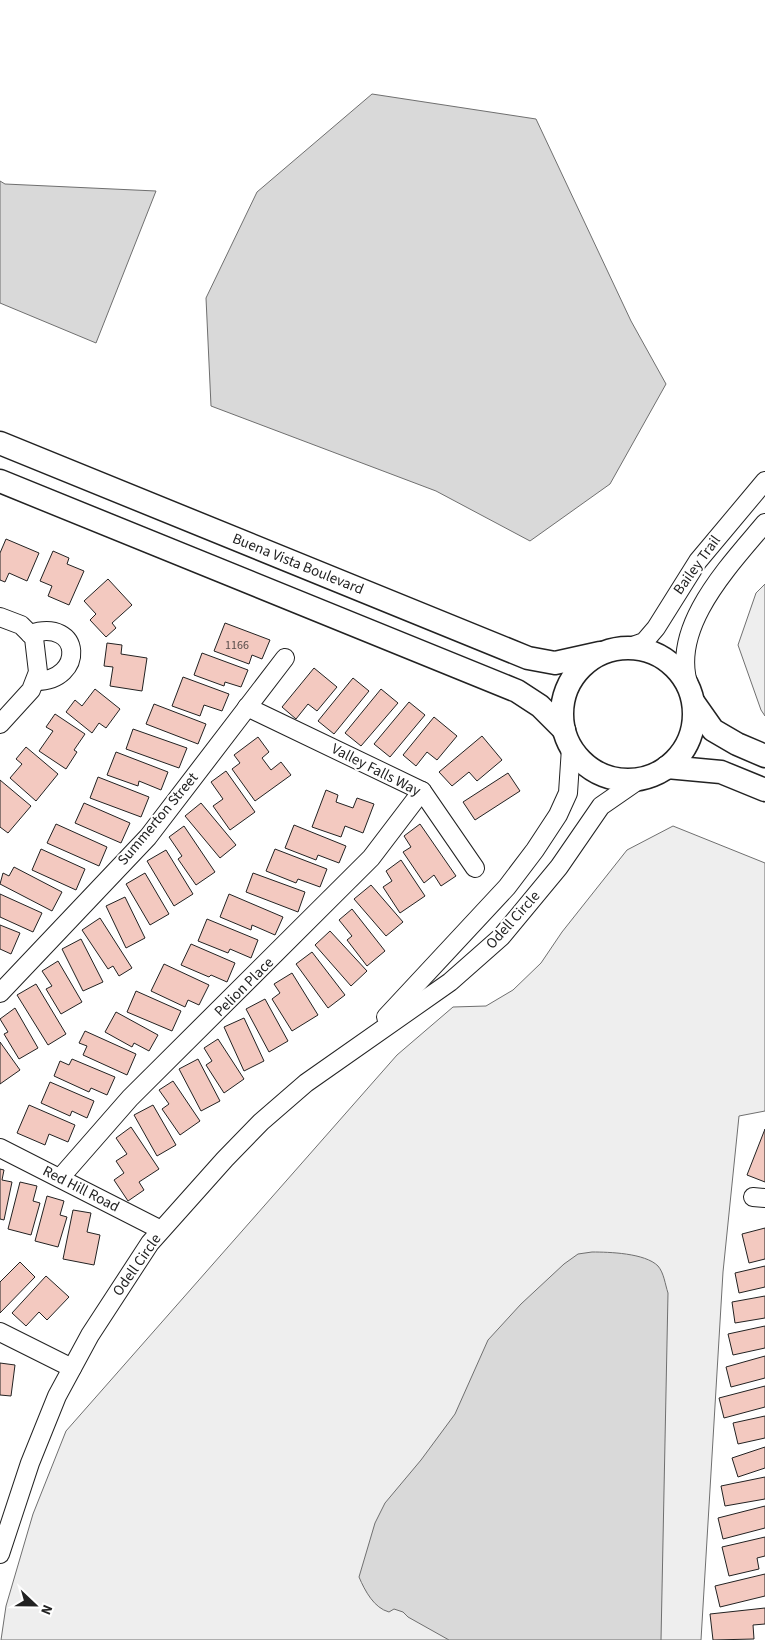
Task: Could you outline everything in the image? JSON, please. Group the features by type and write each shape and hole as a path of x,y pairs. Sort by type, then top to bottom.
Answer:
{"main road":[{"name":"Buena Vista Boulevard","path":"0,443 528,658 555,663 630,647 649,650 666,659 680,672 713,730 737,744 765,756"},
{"path":"0,481 517,691 540,706 568,739 584,764 601,774 620,780 640,779 668,767 680,754 690,739 694,721 692,696"},
{"name":"Buena Vista Boulevard","path":"568,739 562,707 568,685 582,666 600,653"},
{"path":"668,767 721,772 765,790"}],"street":[{"name":"Bailey Trail","path":"630,647 644,642 656,628 698,561 740,508 765,481"},
{"name":"Bailey Trail","path":"692,696 686,678 686,650 690,630 697,614 729,566 765,523"},
{"path":"0,616 21,625 34,638 37,664 36,681 31,690 0,724"},
{"path":"30,634 44,630 56,631 64,636 72,649 70,662 66,670 46,681 36,681"},
{"name":"Summerton Street","path":"0,994 148,837 284,658"},
{"name":"Valley Falls Way","path":"247,707 422,791 475,868"},
{"name":"Odell Circle","path":"365,1040 501,893 535,850 558,814 568,793 568,739"},
{"name":"Odell Circle","path":"0,1554 30,1463 57,1396 105,1312 161,1230 225,1158 261,1122 306,1083 450,982 501,938 559,867 601,806 640,779"},
{"name":"Pelion Place","path":"60,1178 130,1098 371,858 422,791"},
{"name":"Red Hill Road","path":"0,1148 161,1230"},
{"path":"0,1332 72,1368"}],"shaded area":[{"path":"372,94 536,119 631,321 666,384 610,484 530,541 436,491 211,406 206,298 257,192"},
{"path":"0,181 5,184 156,191 96,343 0,303"},
{"path":"765,584 765,716 761,710 738,645 756,593"},
{"path":"673,826 765,863 765,1111 739,1116 723,1272 701,1640 1,1640 6,1606 33,1514 66,1431 397,1055 453,1007 486,1006 513,990 541,963 562,932 627,850"},
{"path":"592,1252 626,1254 645,1258 658,1266 662,1272 668,1293 661,1640 449,1640 408,1617 403,1612 394,1609 389,1612 384,1610 374,1603 359,1577 375,1523 385,1503 421,1460 455,1414 488,1340 521,1304 564,1264 578,1254"}],"building":[{"path":"6,539 39,553 27,581 9,573 5,582 0,580 0,553"},
{"path":"53,551 69,558 67,564 84,571 69,605 48,596 52,586 40,581"},
{"path":"108,579 132,605 112,623 116,628 106,637 90,620 96,614 84,601"},
{"path":"225,623 270,640 262,659 252,655 249,664 214,651"},
{"path":"107,643 122,645 121,654 147,658 142,691 110,686 113,667 104,666"},
{"path":"202,653 248,670 241,687 225,682 224,686 194,675"},
{"path":"314,668 337,687 317,711 308,704 296,719 282,707"},
{"path":"183,677 229,694 222,711 204,705 200,716 172,706"},
{"path":"353,678 369,691 334,734 318,721"},
{"path":"95,689 120,709 106,728 99,723 92,733 66,712 75,700 82,706"},
{"path":"381,689 398,703 361,746 345,733"},
{"path":"409,702 425,715 390,757 374,744"},
{"path":"154,704 206,724 198,744 146,724"},
{"path":"55,714 85,734 74,750 77,752 66,769 39,751 53,731 46,727"},
{"path":"434,717 457,736 437,760 427,752 416,766 403,755"},
{"path":"133,729 187,748 179,768 126,749"},
{"path":"482,736 502,760 477,781 469,772 452,786 439,772"},
{"path":"258,737 269,752 262,758 271,770 281,762 291,775 255,801 232,769 240,763 234,755"},
{"path":"26,747 58,774 36,801 10,778 22,764 16,759"},
{"path":"116,752 168,772 161,790 139,781 138,786 107,775"},
{"path":"226,771 255,812 230,830 213,806 223,799 211,782"},
{"path":"508,773 520,791 475,820 463,802"},
{"path":"98,777 149,797 141,817 90,798"},
{"path":"0,780 31,806 8,833 0,827"},
{"path":"326,790 338,795 336,802 353,808 357,798 374,804 363,833 345,826 341,837 312,827"},
{"path":"84,803 130,823 121,843 75,823"},
{"path":"201,803 236,845 220,858 185,816"},
{"path":"56,824 107,847 99,866 47,843"},
{"path":"420,824 456,876 441,886 434,875 424,883 403,852 411,847 404,836"},
{"path":"294,825 346,846 339,863 318,855 316,860 285,848"},
{"path":"184,826 215,872 196,885 178,859 182,856 169,837"},
{"path":"41,849 85,869 76,890 32,870"},
{"path":"275,849 327,869 320,887 298,879 296,883 266,871"},
{"path":"166,850 193,894 174,906 147,861"},
{"path":"401,860 425,896 400,913 383,887 392,881 386,871"},
{"path":"14,867 62,892 52,911 0,884 3,873 9,876"},
{"path":"145,873 169,914 150,925 126,884"},
{"path":"253,873 305,892 298,912 246,892"},
{"path":"371,885 403,922 386,936 354,899"},
{"path":"0,894 42,913 33,932 0,917"},
{"path":"229,894 283,917 275,935 252,925 251,930 220,917"},
{"path":"125,897 145,938 126,948 106,906"},
{"path":"352,909 385,951 367,966 347,940 352,936 339,920"},
{"path":"100,918 132,968 119,976 113,966 108,969 82,930"},
{"path":"207,919 258,940 251,958 230,949 228,953 198,941"},
{"path":"0,925 20,933 11,954 0,949"},
{"path":"330,931 367,971 351,986 315,945"},
{"path":"81,939 103,982 83,991 62,949"},
{"path":"191,944 235,963 227,982 211,975 209,977 181,965"},
{"path":"312,952 345,995 328,1008 296,964"},
{"path":"58,961 82,1002 61,1014 46,989 52,986 42,971"},
{"path":"164,964 209,985 199,1005 188,1000 185,1007 151,991"},
{"path":"292,973 318,1015 292,1031 272,999 280,993 274,984"},
{"path":"36,984 66,1034 48,1045 17,995"},
{"path":"136,991 181,1011 172,1031 127,1012"},
{"path":"265,999 288,1041 269,1052 246,1009"},
{"path":"15,1008 38,1048 19,1059 4,1034 8,1032 0,1019"},
{"path":"116,1012 158,1035 149,1051 134,1043 132,1047 105,1032"},
{"path":"244,1018 264,1061 244,1071 224,1027"},
{"path":"85,1031 136,1054 127,1075 83,1055 87,1046 79,1043"},
{"path":"218,1039 244,1079 224,1093 206,1065 212,1061 204,1048"},
{"path":"0,1042 20,1070 0,1084"},
{"path":"72,1059 115,1077 107,1095 91,1088 89,1092 54,1076 60,1061 69,1065"},
{"path":"198,1059 220,1101 201,1111 179,1069"},
{"path":"173,1081 200,1121 180,1135 162,1109 169,1104 159,1090"},
{"path":"50,1082 94,1101 87,1118 72,1111 70,1116 41,1103"},
{"path":"29,1105 75,1125 68,1142 49,1134 45,1145 17,1133"},
{"path":"153,1105 176,1145 157,1156 134,1115"},
{"path":"131,1127 159,1169 139,1182 144,1190 128,1201 114,1180 124,1173 116,1161 127,1154 116,1138"},
{"path":"765,1129 765,1182 747,1175"},
{"path":"0,1169 4,1170 2,1180 12,1182 4,1220 0,1219"},
{"path":"20,1182 37,1186 33,1201 40,1203 31,1235 8,1229"},
{"path":"47,1196 64,1201 60,1215 67,1217 58,1247 35,1241"},
{"path":"73,1210 91,1213 87,1232 100,1235 94,1265 63,1259"},
{"path":"765,1228 765,1259 749,1263 742,1234"},
{"path":"20,1262 35,1277 0,1313 0,1282"},
{"path":"765,1266 765,1287 739,1293 735,1273"},
{"path":"46,1276 69,1297 47,1320 39,1312 26,1326 12,1313"},
{"path":"765,1296 765,1318 735,1323 732,1302"},
{"path":"765,1326 765,1348 733,1355 728,1334"},
{"path":"765,1356 765,1378 731,1387 726,1367"},
{"path":"0,1363 15,1365 11,1396 0,1395"},
{"path":"765,1386 765,1407 724,1418 719,1398"},
{"path":"765,1416 765,1438 738,1444 733,1423"},
{"path":"765,1447 765,1468 738,1477 732,1458"},
{"path":"765,1477 765,1499 725,1506 721,1486"},
{"path":"765,1506 765,1528 723,1539 718,1518"},
{"path":"765,1537 765,1556 757,1558 759,1569 729,1576 722,1547"},
{"path":"765,1574 765,1596 720,1607 715,1586"},
{"path":"765,1608 765,1624 753,1625 754,1639 713,1640 710,1614"}]}
